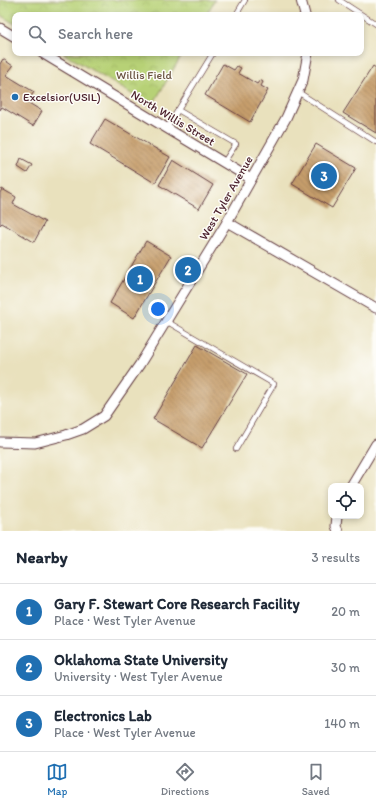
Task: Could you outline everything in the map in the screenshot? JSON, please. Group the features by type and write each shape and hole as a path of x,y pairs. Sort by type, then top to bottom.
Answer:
{"street":[{"path":"301,0 304,12"},
{"path":"0,28 12,35"},
{"name":"North Willis Street","path":"47,56 252,179"},
{"name":"West Tyler Avenue","path":"0,442 35,443 83,429 104,416 140,364 252,179 286,118 298,92 303,80 307,56"},
{"path":"227,222 376,308"},
{"path":"352,483 376,444"},
{"path":"336,519 338,531"}],"lane":[{"path":"238,12 246,0"},
{"path":"339,0 358,12"},
{"path":"364,16 376,24"},
{"path":"167,128 211,56"},
{"path":"298,92 376,142"},
{"path":"178,110 236,144 224,162"},
{"path":"166,321 274,384 236,449"}],"green space":[{"path":"0,0 215,0 208,12 12,12 12,22 0,15"},
{"name":"Willis Field","path":"68,56 181,56 152,106"}],"building":[{"name":"Excelsior(USIL)","path":"3,59 13,66 6,75 34,92 27,102 42,111 33,126 2,107 0,110 0,64"},
{"path":"223,64 234,70 237,66 241,68 238,73 257,84 260,80 263,82 261,86 268,90 250,122 205,95"},
{"path":"373,66 376,68 376,133 343,113"},
{"path":"105,119 170,157 155,183 90,144"},
{"path":"316,144 356,168 332,208 292,184"},
{"path":"21,159 32,165 27,173 18,167"},
{"path":"173,160 213,185 199,209 159,185"},
{"path":"2,189 16,197 13,204 45,222 34,242 2,223 0,225 0,193"},
{"path":"146,241 171,256 134,318 110,303"},
{"path":"197,345 247,374 202,448 153,419"}],"place":[{"name":"Excelsior(USIL)","path":"15,97"},
{"name":"Electronics Lab","path":"324,176"},
{"name":"Oklahoma State University","path":"188,270"},
{"name":"Gary F. Stewart Core Research Facility","path":"140,279"}]}
